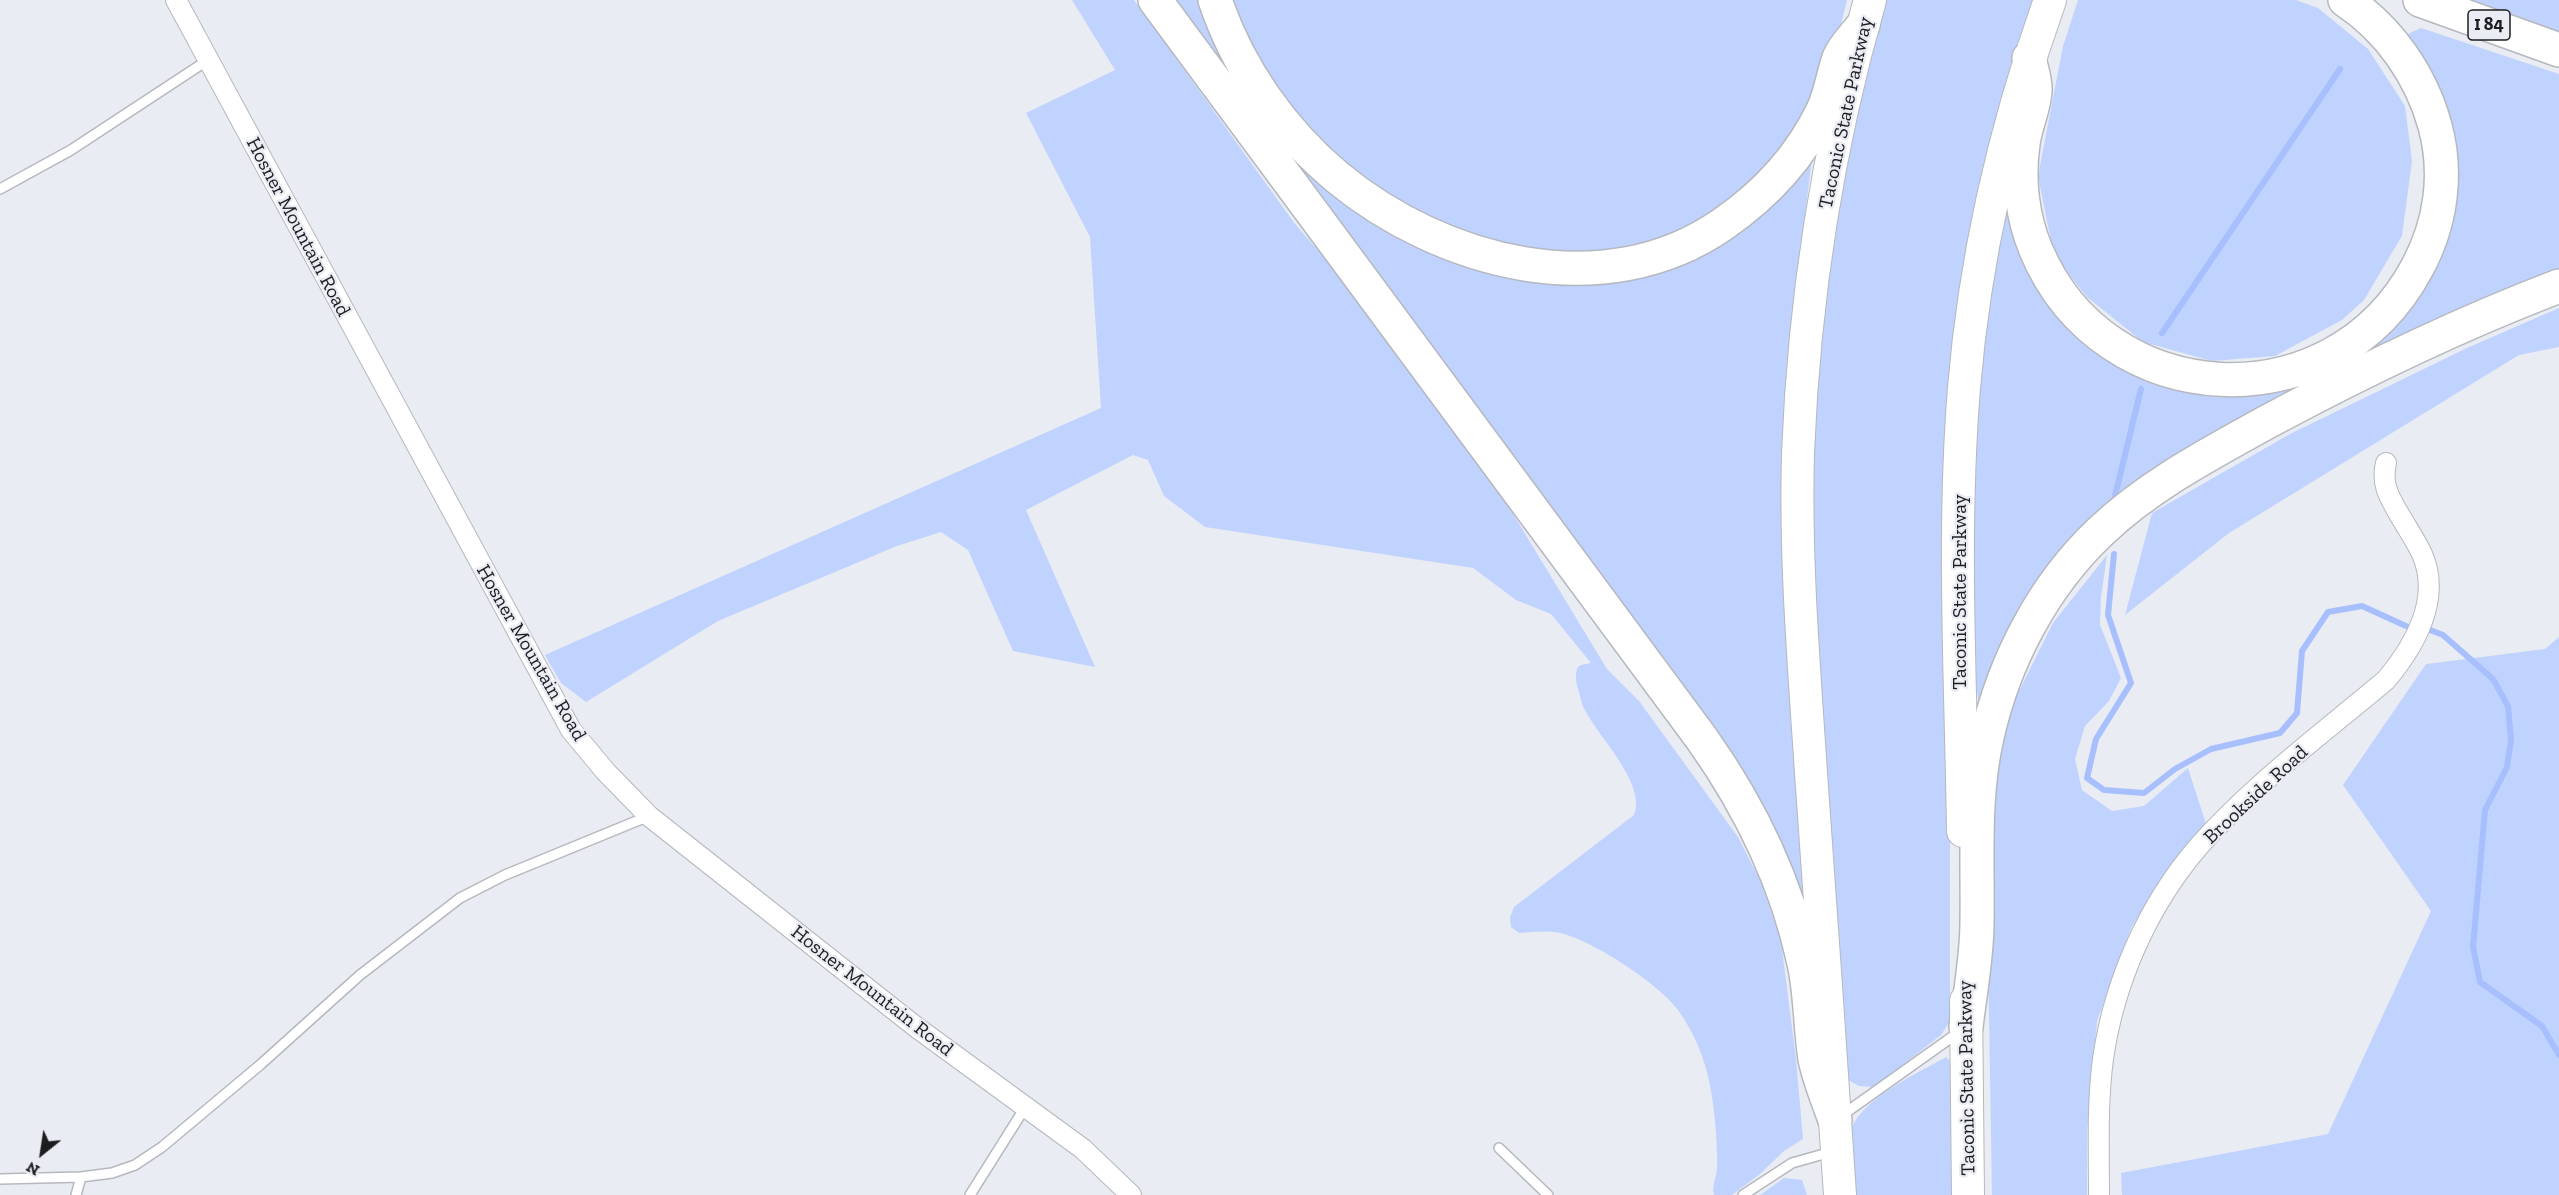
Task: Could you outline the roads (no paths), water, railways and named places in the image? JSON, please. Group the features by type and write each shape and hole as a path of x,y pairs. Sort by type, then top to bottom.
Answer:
{"highway":[{"path":"1155,0 1702,739 1744,803 1767,846 1794,921 1805,966 1815,1061 1836,1135"},
{"path":"1215,0 1231,40 1252,79 1277,114 1329,169 1371,202 1405,222 1470,250 1504,260 1575,270 1639,262 1670,253 1721,225 1752,201 1774,181 1806,140 1830,93 1840,56 1867,12"},
{"name":"Taconic State Parkway","path":"1968,1195 1959,528 1964,388 1982,249 1996,180 2029,57 2050,0"},
{"path":"2029,57 2036,90 2026,124 2020,160 2022,198 2035,248 2053,283 2071,308 2095,331 2122,350 2150,364 2181,375 2242,380 2276,376 2311,365 2338,352 2365,333 2388,311 2408,285 2424,255 2440,201 2442,170 2438,140 2430,109 2417,80 2400,53 2379,28 2346,0"},
{"name":"I 84","path":"2420,0 2559,50"},
{"name":"Taconic State Parkway","path":"1840,1195 1800,595 1798,454 1808,318 1818,245 1830,177 1867,12"},
{"path":"1966,1027 1977,926 1978,811 1986,739 1998,697 2021,640 2068,567 2099,533 2136,501 2247,433 2382,363 2559,286"}],"street":[{"name":"Hosner Mountain Road","path":"176,0 571,730 606,772 649,816 916,1028 1083,1149 1131,1195"},
{"name":"Brookside Road","path":"2099,1195 2103,1058 2116,1001 2136,944 2165,893 2199,847 2243,801 2386,680 2405,657 2421,627 2429,589 2423,556 2389,496 2383,476 2386,463"}],"lane":[{"path":"0,189 70,150 208,60"},
{"path":"0,1179 81,1177 112,1173 135,1165 162,1146 260,1065 360,975 460,898 505,875 649,816"},
{"path":"1743,1195 1836,1135 1966,1027"},
{"path":"970,1195 1026,1106"},
{"path":"1499,1148 1548,1195"},
{"path":"76,1195 81,1177"}],"waterway":[{"path":"2162,333 2340,69"},
{"path":"2115,496 2141,389"},
{"path":"2114,554 2108,615 2131,683 2096,739 2087,778 2104,790 2144,793 2175,769 2211,749 2280,733 2297,713 2302,651 2328,612 2362,606 2406,626"},
{"path":"2430,630 2443,635 2493,679 2508,706 2511,740 2507,767 2485,810 2473,947 2480,982 2542,1026 2559,1055"}]}
